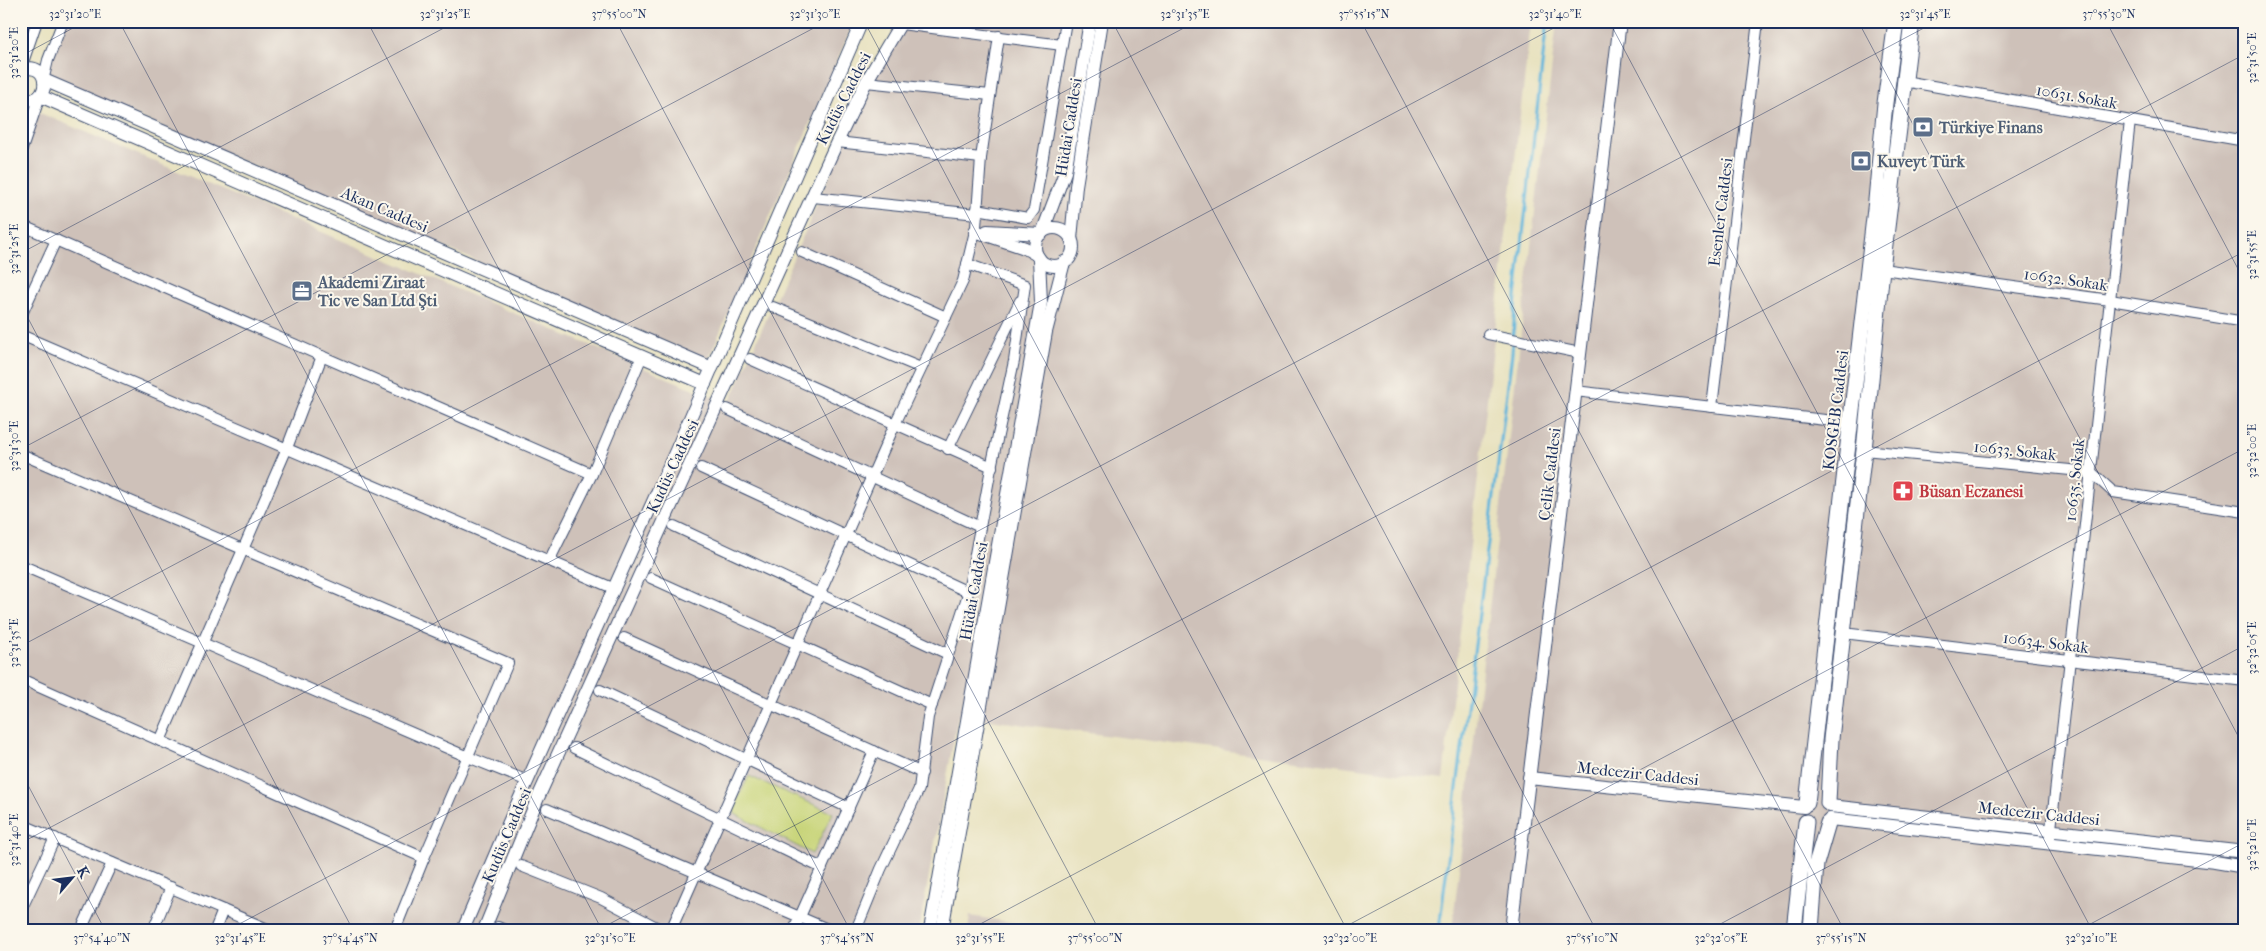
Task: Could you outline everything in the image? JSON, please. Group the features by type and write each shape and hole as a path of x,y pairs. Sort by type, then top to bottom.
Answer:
{"main road":[{"name":"KOSGEB Caddesi","path":"1794,930 1885,103 1896,21"},
{"name":"KOSGEB Caddesi","path":"1810,930 1816,864 1829,813 1832,739 1843,633 1882,269 1912,21"},
{"path":"1815,798 1829,813 1819,827 1806,811 1815,798"}],"street":[{"path":"21,69 37,21"},
{"path":"21,152 40,96 45,87 44,79 48,60 63,21"},
{"name":"Kudüs Caddesi","path":"464,930 468,916 705,384 862,21"},
{"path":"813,197 1028,218 1034,210 1066,21"},
{"name":"Hüdai Caddesi","path":"1041,234 1065,172 1090,21"},
{"name":"Hüdai Caddesi","path":"1071,239 1076,186 1102,21"},
{"name":"Çelik Caddesi","path":"1511,930 1620,21"},
{"name":"Esenler Caddesi","path":"1712,407 1758,21"},
{"path":"902,23 1062,45"},
{"name":"Kudüs Caddesi","path":"484,930 537,800 837,142 866,82 902,23"},
{"path":"671,930 895,424 963,281 975,231 981,158 999,36"},
{"name":"Akan Caddesi","path":"21,69 34,69 44,79 712,368"},
{"name":"10631. Sokak","path":"1904,81 2245,141"},
{"path":"866,82 990,95"},
{"path":"21,97 31,100 40,96"},
{"name":"Akan Caddesi","path":"40,96 705,384"},
{"path":"21,102 25,120 26,140"},
{"name":"10635. Sokak","path":"2049,844 2130,121"},
{"path":"837,142 981,158"},
{"path":"21,225 592,474"},
{"path":"975,231 1024,248 1049,265 1055,266 1064,262 1072,250 1071,239 1062,230 1050,228 1041,234 1036,242 1038,257"},
{"path":"975,231 1041,234"},
{"path":"21,316 56,240"},
{"path":"802,252 946,317"},
{"name":"Hüdai Caddesi","path":"930,930 1041,302 1038,257"},
{"name":"Hüdai Caddesi","path":"942,930 1046,332 1064,262"},
{"path":"856,930 881,869 919,789 927,725 968,592 1014,361 1025,285 967,264"},
{"name":"10632. Sokak","path":"1882,269 2110,300 2245,322"},
{"path":"948,449 1025,291"},
{"path":"774,307 921,368"},
{"path":"1488,334 1580,353"},
{"path":"21,335 615,588"},
{"path":"160,741 286,448 322,356"},
{"path":"550,561 592,474 642,356"},
{"path":"750,359 992,468"},
{"path":"1575,391 1851,423"},
{"path":"727,409 980,527"},
{"name":"10633. Sokak","path":"1864,450 2090,472"},
{"path":"21,454 508,663 395,930"},
{"path":"701,468 968,592"},
{"path":"2090,472 2113,492 2245,512"},
{"path":"674,526 948,654"},
{"path":"21,565 468,757 528,780"},
{"path":"651,578 932,705"},
{"name":"10634. Sokak","path":"1843,633 2245,681"},
{"path":"624,638 922,773"},
{"path":"21,679 424,858"},
{"path":"600,690 747,758 849,808"},
{"path":"574,748 822,868"},
{"path":"794,930 874,751"},
{"name":"Medcezir Caddesi","path":"1529,778 1806,811"},
{"path":"547,809 697,871 830,930"},
{"name":"Medcezir Caddesi","path":"1829,813 2051,830 2245,852"},
{"name":"Medcezir Caddesi","path":"1829,813 2049,844 2245,867"},
{"path":"21,824 270,930"},
{"path":"22,909 55,838"},
{"path":"81,930 112,863"},
{"path":"521,866 601,898 662,930"},
{"path":"153,930 171,888"},
{"path":"215,930 223,910"}],"shaded area":[{"path":"67,21 854,21 708,360 51,79 48,70"},
{"path":"904,21 1531,21 1443,779 958,716 919,930 21,930 21,105 729,404 878,66"},
{"path":"1557,21 2245,21 2245,930 1452,930"},
{"path":"970,916 1062,930 968,930"}],"green space":[{"path":"749,776 833,813 812,854 735,814 733,808"}],"waterway":[{"path":"1439,930 1512,353 1515,306 1547,21"}],"place":[{"name":"Türkiye Finans","path":"1923,127"},
{"name":"Kuveyt Türk","path":"1861,161"},
{"name":"Akademi Ziraat Tic ve San Ltd Şti","path":"302,291"},
{"name":"Büsan Eczanesi","path":"1903,491"}]}
